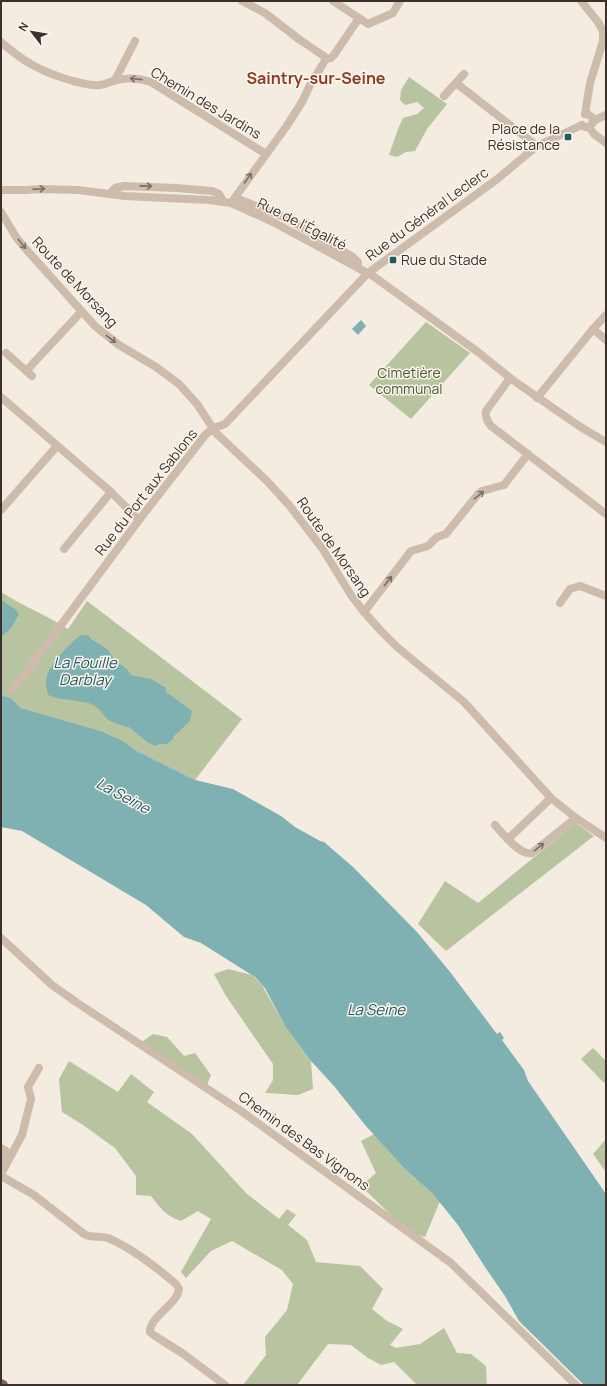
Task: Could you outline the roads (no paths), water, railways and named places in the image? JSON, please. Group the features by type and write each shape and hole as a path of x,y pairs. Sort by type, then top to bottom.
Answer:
{"street":[{"path":"242,1 266,12 326,59"},
{"path":"333,1 368,24 393,13 400,1"},
{"path":"581,1 598,22 603,31 603,41 590,83 585,114 580,119 588,125 594,134 606,143"},
{"path":"326,59 331,58 334,55 359,18"},
{"path":"115,80 135,41"},
{"name":"Chemin des Jardins","path":"1,42 28,64 42,71 89,85 130,78 150,82 266,154"},
{"path":"231,203 302,102 310,85 324,65 326,59"},
{"path":"444,96 464,74"},
{"path":"456,83 537,146"},
{"path":"585,114 591,116 588,125"},
{"name":"Rue du Général Leclerc","path":"368,273 496,180 537,146 588,125 606,115"},
{"name":"Rue de l'Égalité","path":"1,190 78,190 109,194 231,203 273,222 368,273"},
{"name":"Route de Morsang","path":"1,212 16,237 81,312 107,337 156,367 179,384 196,404 216,433 267,481 289,505 322,548 350,595 397,647 464,702 551,798 576,818 606,838"},
{"path":"368,273 478,352 538,398 606,442"},
{"name":"Rue du Port aux Sablons","path":"12,691 139,520 206,434 214,428 225,424 368,273"},
{"path":"6,352 29,373 81,312"},
{"path":"538,398 593,328 606,315"},
{"path":"593,328 606,340"},
{"path":"510,378 488,408 485,416 491,426 606,514"},
{"path":"2,400 111,492 139,520"},
{"path":"1,510 56,446"},
{"path":"364,612 411,551 428,546 437,537 446,534 478,494 482,491 504,485 528,454"},
{"path":"64,549 111,492"},
{"path":"560,602 570,589 580,586 606,596"},
{"path":"508,839 551,798"},
{"path":"495,825 521,852 530,854 576,818"},
{"name":"Chemin des Bas Vignons","path":"1,938 52,985 241,1111 451,1263 576,1385"},
{"path":"1,1172 22,1135 31,1099 28,1087 39,1068"},
{"path":"1,1148 6,1150 1,1163"},
{"path":"1,1176 34,1195 84,1234 93,1238 107,1237 113,1240 145,1260 176,1284 179,1289 177,1296 152,1324 150,1332 202,1367 225,1385"}],"water":[{"path":"361,320 366,326 358,335 352,329"},
{"path":"1,600 15,609 19,614 11,628 1,637"},
{"name":"La Fouille Darblay","path":"81,635 88,635 92,640 106,648 114,659 131,675 151,679 166,688 166,692 192,711 190,721 174,736 173,739 167,744 155,746 147,742 129,727 108,720 98,708 89,703 57,698 48,695 46,681 51,668 72,642"},
{"name":"La Seine","path":"1,695 11,698 21,708 101,731 123,741 137,751 195,780 233,789 281,816 295,827 324,842 353,867 417,932 450,972 497,1034 500,1032 504,1038 502,1040 524,1070 528,1081 606,1194 606,1385 584,1385 519,1321 505,1296 458,1225 433,1194 405,1169 366,1126 334,1086 311,1061 285,1026 265,988 255,977 201,943 184,937 146,905 22,831 1,827"}],"place":[{"name":"Place de la Résistance","path":"568,137"},
{"name":"Rue du Stade","path":"393,260"}],"district":[{"name":"Saintry-sur-Seine","path":"316,78"}],"park label":[{"name":"Cimetière communal","path":"409,382"}]}
